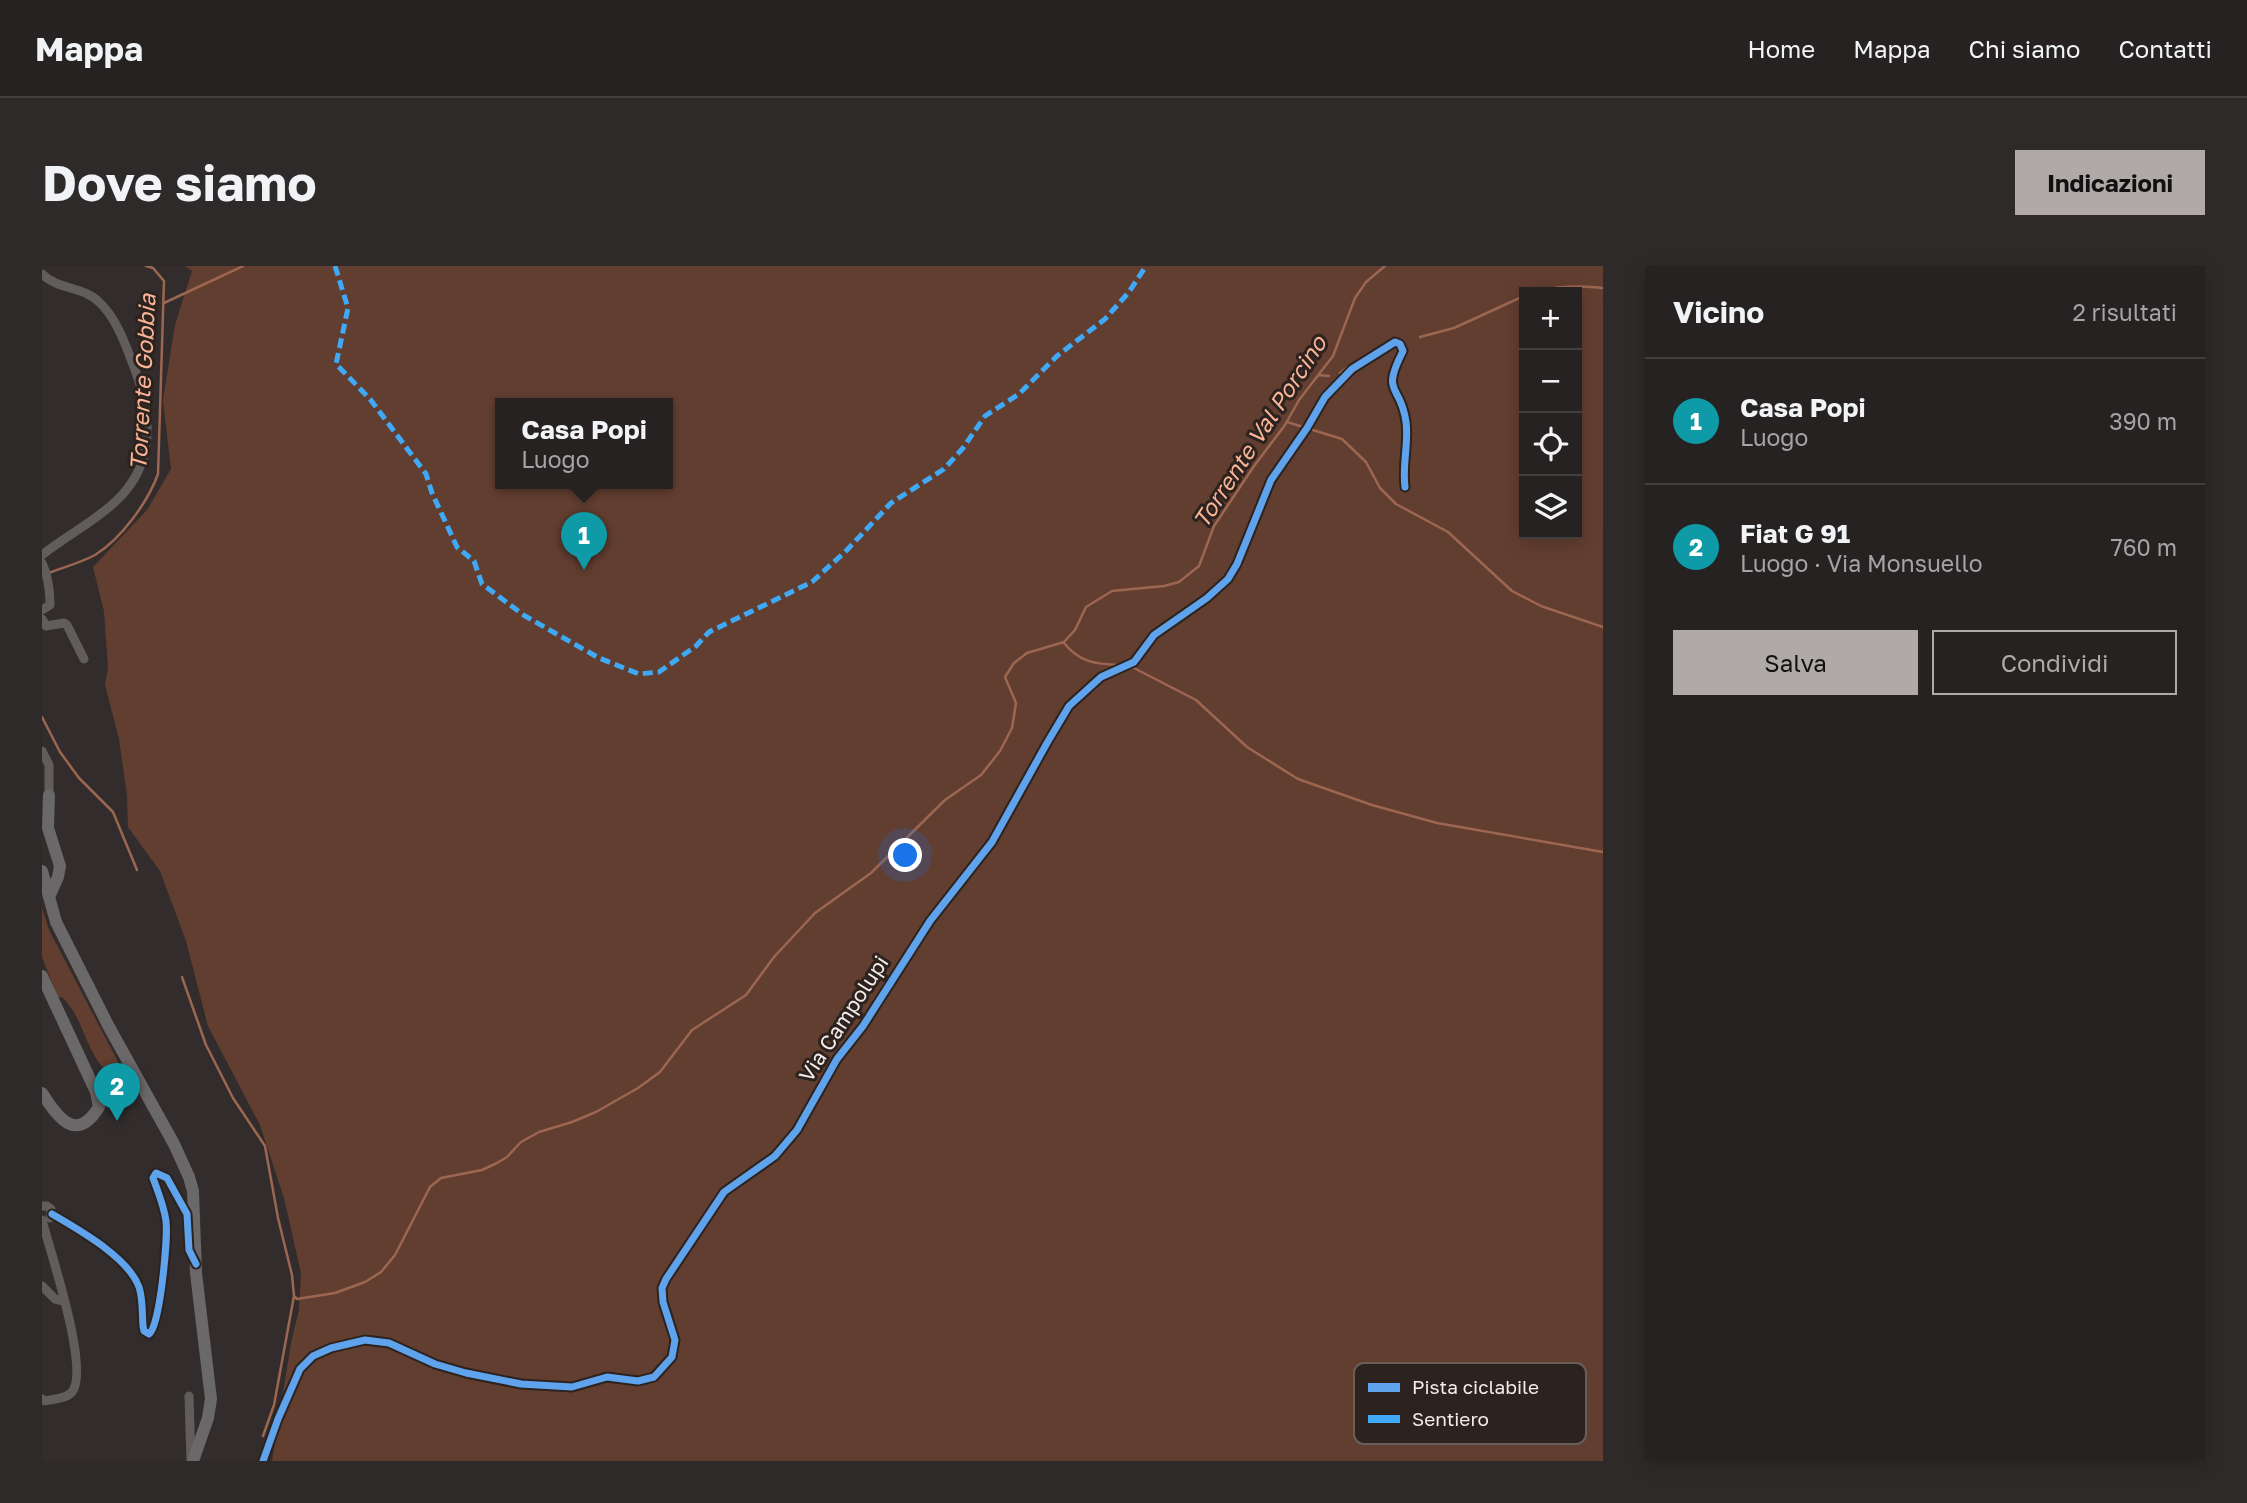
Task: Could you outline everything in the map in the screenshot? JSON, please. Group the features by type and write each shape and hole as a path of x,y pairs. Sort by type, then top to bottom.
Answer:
{"main road":[{"path":"49,795 48,828 60,862 58,877 49,898"},
{"path":"44,877 52,880 58,877"},
{"path":"44,877 56,922 189,1177 195,1213 196,1264 211,1399 208,1418 192,1461"},
{"path":"42,976 96,1092 99,1107 91,1118 76,1126 57,1116 42,1093"}],"street":[{"path":"42,274 57,285 91,295 110,316 143,388 147,445 131,481 118,499 42,555"},
{"name":"Via Campolupi","path":"263,1461 300,1369 313,1356 331,1348 365,1340 389,1343 435,1364 489,1379 521,1384 572,1387 607,1377 639,1381 654,1377 672,1357 675,1340 663,1302 662,1288 724,1192 775,1156 792,1138 837,1059 863,1026 924,930 992,842 1069,706 1101,677 1134,662 1154,635 1207,598 1228,579 1237,564 1271,480 1325,397 1352,369 1395,342 1402,348 1392,377 1392,387 1406,423 1403,468 1405,487"},
{"path":"42,610 50,605 48,579 43,564"},
{"path":"42,619 46,626 64,623 67,625 84,659"},
{"path":"42,751 50,768 49,795"},
{"path":"42,1206 49,1208 52,1214 117,1258 139,1286 144,1331 149,1334 152,1333 163,1281 166,1230 160,1196 153,1178 156,1173 167,1178 187,1214 189,1250 196,1264"},
{"path":"42,1399 46,1401 66,1396 72,1393 76,1383 76,1346 42,1220 49,1219 52,1214"},
{"path":"42,1286 55,1299 64,1301"},
{"path":"189,1396 192,1461"}],"shaded area":[{"path":"185,266 1603,266 1603,1461 272,1461 299,1310 301,1273 284,1198 260,1125 208,1026 186,941 160,871 128,827 127,795 119,739 105,685 108,668 104,611 93,567 147,510 171,469 163,400 175,325 192,271"},
{"path":"42,908 49,930 126,1077 130,1094 103,1068 72,1008 62,997 58,998 42,957"}],"waterway":[{"name":"Torrente Gobbia","path":"49,573 95,555 114,540 141,508 158,474 164,281 153,268 146,266"},
{"path":"164,303 243,266"},
{"name":"Torrente Val Porcino","path":"294,1296 297,1299 335,1293 365,1282 381,1272 395,1255 430,1187 441,1178 482,1170 497,1163 521,1142 539,1132 596,1112 660,1072 692,1030 746,995 774,957 815,913 871,873 945,800 981,775 1000,751 1012,728 1016,703 1005,677 1014,663 1027,653 1064,642 1075,630 1086,607 1112,591 1179,582 1199,566 1214,526 1285,425 1299,400 1333,356 1355,298 1366,282 1385,266"},
{"path":"1582,287 1603,288"},
{"path":"1420,337 1454,328 1519,298"},
{"path":"1340,373 1348,367"},
{"path":"1319,375 1329,376"},
{"path":"1287,422 1342,439 1366,462 1380,488 1396,504 1448,532 1512,591 1541,606 1603,627"},
{"path":"1064,643 1076,655 1089,661 1120,665"},
{"path":"1130,666 1196,700 1247,747 1298,779 1372,805 1437,823 1603,852"},
{"name":"Torrente Gobbia","path":"42,717 60,752 79,778 113,812 137,870"},
{"name":"Torrente Gobbia","path":"182,977 206,1045 233,1098 265,1146 292,1275 294,1296 274,1405 263,1436"}],"marked path":[{"path":"335,266 348,308 336,364 370,399 426,474 457,547 474,561 482,584 525,616 599,658 639,674 659,672 696,646 709,632 812,582 847,550 891,503 944,469 963,448 985,416 1019,394 1057,356 1105,319 1129,292 1146,266"}],"cycle path":[{"path":"263,1461 300,1369 313,1356 331,1348 365,1340 389,1343 435,1364 466,1373 521,1384 572,1387 607,1377 638,1381 654,1377 672,1357 675,1340 663,1302 662,1288 666,1279 724,1192 775,1156 797,1130 837,1059 863,1026 930,921 992,842 1069,706 1101,677 1134,662 1154,635 1207,598 1228,579 1237,564 1271,480 1325,397 1352,369 1395,342 1400,344 1403,351 1396,365 1393,383 1406,422 1405,487"},
{"path":"52,1214 102,1245 125,1265 139,1287 144,1331 149,1334 157,1316 166,1245 165,1215 153,1178 156,1173 167,1178 187,1214 189,1250 196,1264"}],"place":[{"name":"Casa Popi","path":"584,570"},
{"name":"Fiat G 91","path":"117,1121"}]}
